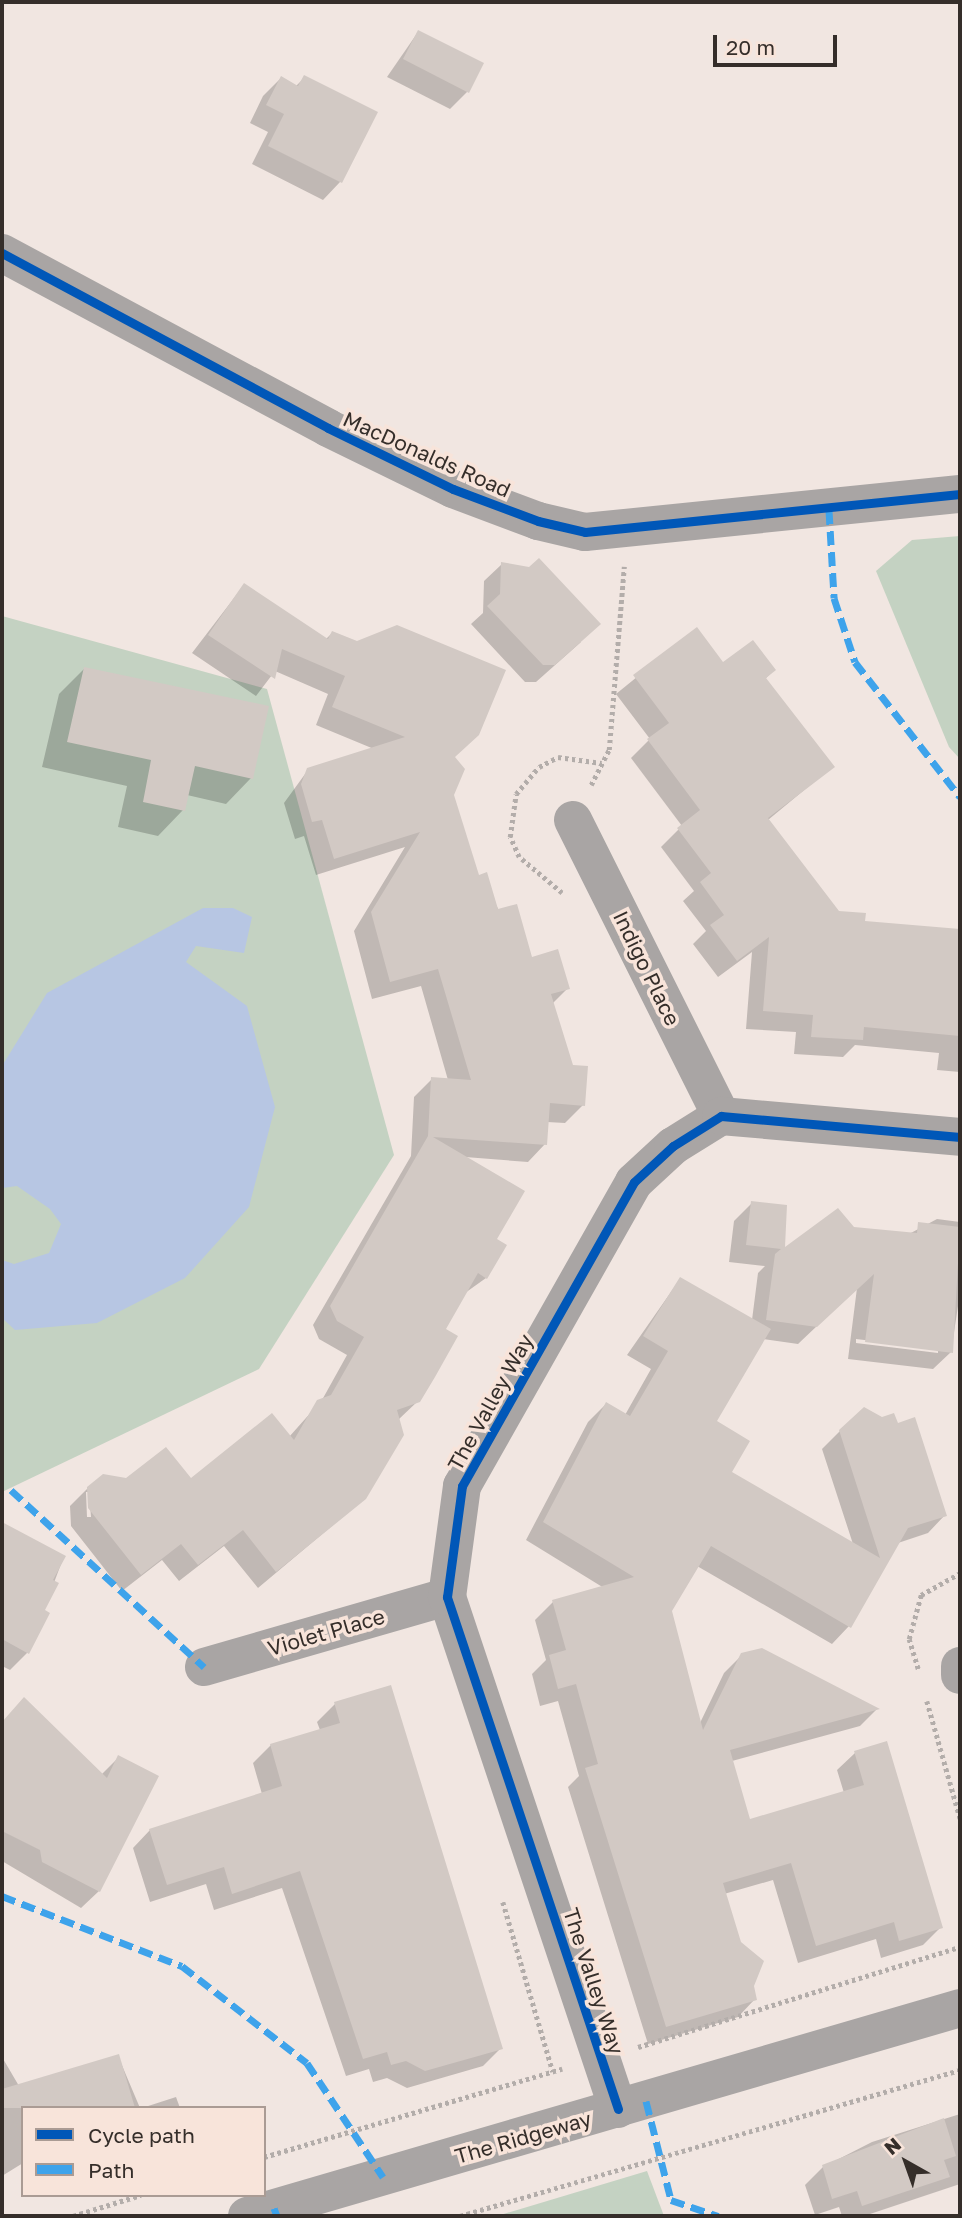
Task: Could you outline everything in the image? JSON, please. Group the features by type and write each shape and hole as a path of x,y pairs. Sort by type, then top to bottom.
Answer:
{"street":[{"name":"MacDonalds Road","path":"2,253 453,489 585,533 960,494"},
{"name":"Indigo Place","path":"573,820 721,1116"},
{"path":"721,1116 960,1137"},
{"name":"The Valley Way","path":"618,2109 447,1597 462,1486 634,1182 673,1146 721,1116"},
{"name":"Violet Place","path":"204,1667 447,1597"},
{"path":"960,1666 960,1675"},
{"name":"The Ridgeway","path":"247,2216 960,2008"}],"path":[{"path":"573,820 609,750 628,529"},
{"path":"266,2156 601,2058 960,1947"},
{"path":"460,2216 960,2070"},
{"path":"73,2216 135,2197"}],"green space":[{"path":"960,536 960,759 949,747 876,571 912,540"},
{"path":"2,616 267,689 394,1155 259,1369 2,1492"},
{"path":"647,2171 664,2216 497,2216"}],"water":[{"path":"203,908 233,908 252,917 244,953 196,946 186,962 247,1006 275,1107 249,1207 185,1278 97,1323 15,1330 2,1318 2,1260 14,1264 49,1253 61,1224 50,1209 17,1186 2,1188 2,1066 47,993"}],"building":[{"path":"418,30 484,63 469,93 403,59"},
{"path":"304,75 378,112 342,183 268,146 284,114 266,105 281,76 298,86"},
{"path":"539,558 601,624 555,665 543,665 487,606 500,594 501,562 529,567"},
{"path":"244,583 328,639 332,631 357,641 397,625 506,670 479,735 455,757 465,769 454,795 479,875 487,872 498,909 517,904 532,957 558,949 570,989 551,994 573,1065 588,1066 585,1106 550,1103 547,1145 433,1137 525,1191 497,1239 507,1245 487,1279 478,1273 446,1329 458,1336 435,1377 420,1402 397,1410 404,1435 366,1499 276,1572 243,1530 198,1565 181,1544 141,1575 88,1508 87,1487 103,1474 126,1478 166,1447 191,1478 272,1413 294,1440 317,1400 331,1395 364,1337 337,1321 330,1306 428,1136 431,1077 471,1080 438,969 390,982 371,912 420,832 334,859 322,820 312,822 301,784 307,768 405,737 332,707 345,676 282,649 275,679 208,635"},
{"path":"697,627 723,662 753,640 776,670 766,678 835,767 768,818 839,911 866,913 865,921 960,929 960,1036 864,1027 863,1040 811,1037 813,1015 763,1011 769,937 737,961 710,925 724,915 700,882 711,873 677,828 700,810 647,739 669,723 633,675"},
{"path":"84,667 269,706 253,779 195,766 185,811 143,802 151,760 67,742"},
{"path":"751,1201 787,1205 785,1247 838,1208 854,1227 917,1233 918,1222 960,1227 953,1353 865,1342 874,1274 817,1327 766,1320 775,1254 781,1249 746,1245"},
{"path":"680,1277 771,1329 717,1421 750,1441 732,1472 880,1558 839,1430 864,1407 882,1417 894,1413 898,1423 915,1417 947,1516 908,1528 851,1628 711,1546 672,1611 703,1730 741,1653 762,1648 880,1709 730,1750 750,1819 864,1785 854,1751 887,1741 943,1928 899,1941 894,1922 816,1946 791,1863 723,1883 741,1942 764,1961 754,1986 757,2000 666,2027 585,1768 598,1764 576,1684 558,1689 549,1655 566,1650 552,1600 634,1577 543,1522 606,1402 630,1416 668,1351 643,1336"},
{"path":"2,1522 66,1556 53,1580 59,1583 45,1610 50,1613 29,1654 2,1639"},
{"path":"391,1685 503,2049 425,2071 406,2061 391,2065 387,2052 363,2059 300,1871 232,1894 224,1867 167,1885 149,1829 282,1786 270,1744 340,1723 334,1702"},
{"path":"24,1697 107,1778 118,1755 159,1776 100,1892 42,1862 40,1850 2,1831 2,1722"},
{"path":"119,2054 134,2106 2,2108 2,2089"},
{"path":"944,2118 956,2156 944,2160 950,2177 862,2206 857,2191 832,2199 822,2165"}],"marked path":[{"path":"829,510 834,598 855,662 960,797"},
{"path":"11,1490 204,1667"},
{"path":"2,1896 182,1966 307,2063 383,2177"},
{"path":"646,2101 671,2200 718,2216"},
{"path":"274,2208 277,2216"}],"cycle path":[{"path":"2,253 328,428 453,489 538,521 585,532 960,494"},
{"path":"618,2109 447,1597 462,1486 634,1182 673,1146 721,1116 960,1137"}]}
